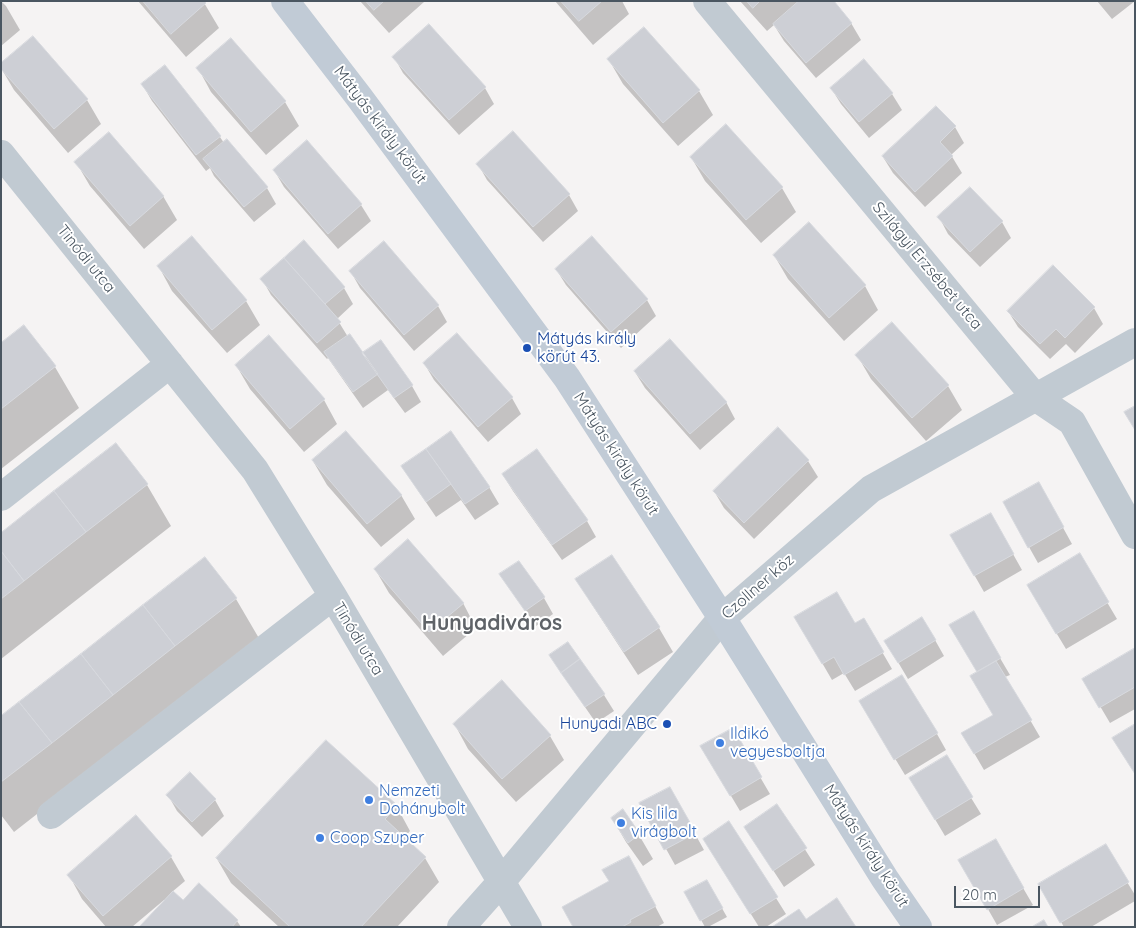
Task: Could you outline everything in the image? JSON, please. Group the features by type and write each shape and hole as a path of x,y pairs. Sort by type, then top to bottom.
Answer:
{"street":[{"name":"Mátyás király körút","path":"285,1 359,96 567,378 722,618 885,879 918,927"},
{"name":"Szilágyi Erzsébet utca","path":"707,1 1035,397 1072,422 1135,535"},
{"name":"Tinódi utca","path":"1,154 255,470 333,596 528,927"},
{"name":"Czollner köz","path":"461,927 501,882 722,618 871,489 1135,342"},
{"path":"1,497 170,364"},
{"path":"51,815 333,596"}],"building":[{"path":"143,1 204,1 206,3 171,34"},
{"path":"366,1 384,1 374,10"},
{"path":"561,1 602,1 579,21"},
{"path":"747,1 760,1 753,8"},
{"path":"799,1 834,1 852,23 806,63 773,24"},
{"path":"429,24 486,87 449,120 392,57"},
{"path":"644,27 700,90 663,123 607,59"},
{"path":"33,36 88,99 54,129 1,69 1,63"},
{"path":"231,38 286,101 251,132 196,68"},
{"path":"864,59 893,93 859,122 830,88"},
{"path":"165,65 221,136 196,155 141,84"},
{"path":"936,106 956,126 940,142 953,156 915,192 882,156"},
{"path":"726,124 783,187 746,220 690,157"},
{"path":"513,131 570,194 533,227 476,164"},
{"path":"109,132 164,196 130,226 74,162"},
{"path":"227,139 268,187 244,207 203,159"},
{"path":"307,140 362,204 328,234 273,170"},
{"path":"970,187 1003,221 970,252 937,217"},
{"path":"809,222 866,285 829,318 773,255"},
{"path":"192,236 247,300 212,330 157,266"},
{"path":"592,236 648,299 611,332 555,269"},
{"path":"304,240 345,287 325,304 284,258"},
{"path":"384,241 439,305 404,335 349,271"},
{"path":"284,258 341,322 317,343 260,279"},
{"path":"1053,265 1095,307 1065,338 1056,329 1040,344 1007,311"},
{"path":"892,322 949,385 912,418 855,355"},
{"path":"24,325 56,366 1,409 1,343"},
{"path":"457,333 513,397 478,427 423,363"},
{"path":"350,334 378,374 353,392 324,352"},
{"path":"269,335 325,399 290,429 235,365"},
{"path":"670,339 727,402 690,434 634,371"},
{"path":"381,340 413,385 394,398 362,353"},
{"path":"1135,406 1135,430 1124,412"},
{"path":"778,427 809,460 744,523 713,491"},
{"path":"346,431 402,495 367,524 312,460"},
{"path":"451,431 490,487 465,504 426,449"},
{"path":"116,443 148,484 86,532 54,491"},
{"path":"426,449 451,484 426,502 401,466"},
{"path":"537,449 588,520 552,545 502,474"},
{"path":"1039,482 1064,527 1028,548 1003,502"},
{"path":"54,491 86,532 24,581 1,551 1,533"},
{"path":"991,513 1014,554 974,576 950,535"},
{"path":"408,539 464,603 429,632 374,569"},
{"path":"1,551 24,581 1,599"},
{"path":"1080,553 1109,602 1056,634 1027,585"},
{"path":"612,555 660,627 624,652 575,579"},
{"path":"205,557 237,598 175,646 143,605"},
{"path":"519,561 545,597 525,611 499,574"},
{"path":"837,592 855,623 864,618 884,652 844,675 834,657 822,664 794,617"},
{"path":"143,605 175,646 113,695 81,654"},
{"path":"974,611 1001,658 977,672 949,625"},
{"path":"922,617 936,640 898,663 884,641"},
{"path":"568,642 580,659 561,673 549,655"},
{"path":"1135,648 1135,687 1099,708 1082,679"},
{"path":"81,654 113,695 52,743 19,702"},
{"path":"580,659 605,694 585,707 561,673"},
{"path":"996,661 1032,720 974,754 961,733 993,715 970,676"},
{"path":"902,675 938,733 894,760 859,701"},
{"path":"502,680 551,735 502,779 453,724"},
{"path":"19,702 52,743 1,782 1,716"},
{"path":"1135,724 1135,774 1112,738"},
{"path":"733,728 762,777 730,796 700,746"},
{"name":"Coop Szuper","path":"326,740 398,806 385,819 426,857 361,927 290,927 216,858"},
{"path":"947,755 973,797 935,820 909,778"},
{"path":"190,772 216,799 192,822 166,795"},
{"path":"670,787 696,833 664,850 639,803"},
{"path":"777,804 807,848 773,871 744,827"},
{"path":"623,809 640,834 628,843 611,818"},
{"path":"136,815 172,856 103,916 67,875"},
{"path":"729,821 778,897 750,914 703,839"},
{"path":"996,839 1024,888 987,910 958,860"},
{"path":"1106,844 1129,882 1060,923 1038,884"},
{"path":"629,856 656,906 630,920 631,922 622,927 573,927 562,907 609,881 602,870"},
{"path":"707,880 723,908 700,921 684,892"},
{"path":"199,883 238,920 232,927 139,927 173,891 183,900"},
{"path":"837,898 856,927 772,927 799,909 806,919"},
{"path":"1044,920 1048,927 1032,927"}],"place":[{"name":"Mátyás király körút 43.","path":"527,348"},
{"name":"Hunyadi ABC","path":"667,724"},
{"name":"Ildikó vegyesboltja","path":"720,743"},
{"name":"Nemzeti Dohánybolt","path":"369,800"},
{"name":"Kis lila virágbolt","path":"621,823"},
{"name":"Coop Szuper","path":"320,838"}],"district":[{"name":"Hunyadiváros","path":"492,624"}]}
